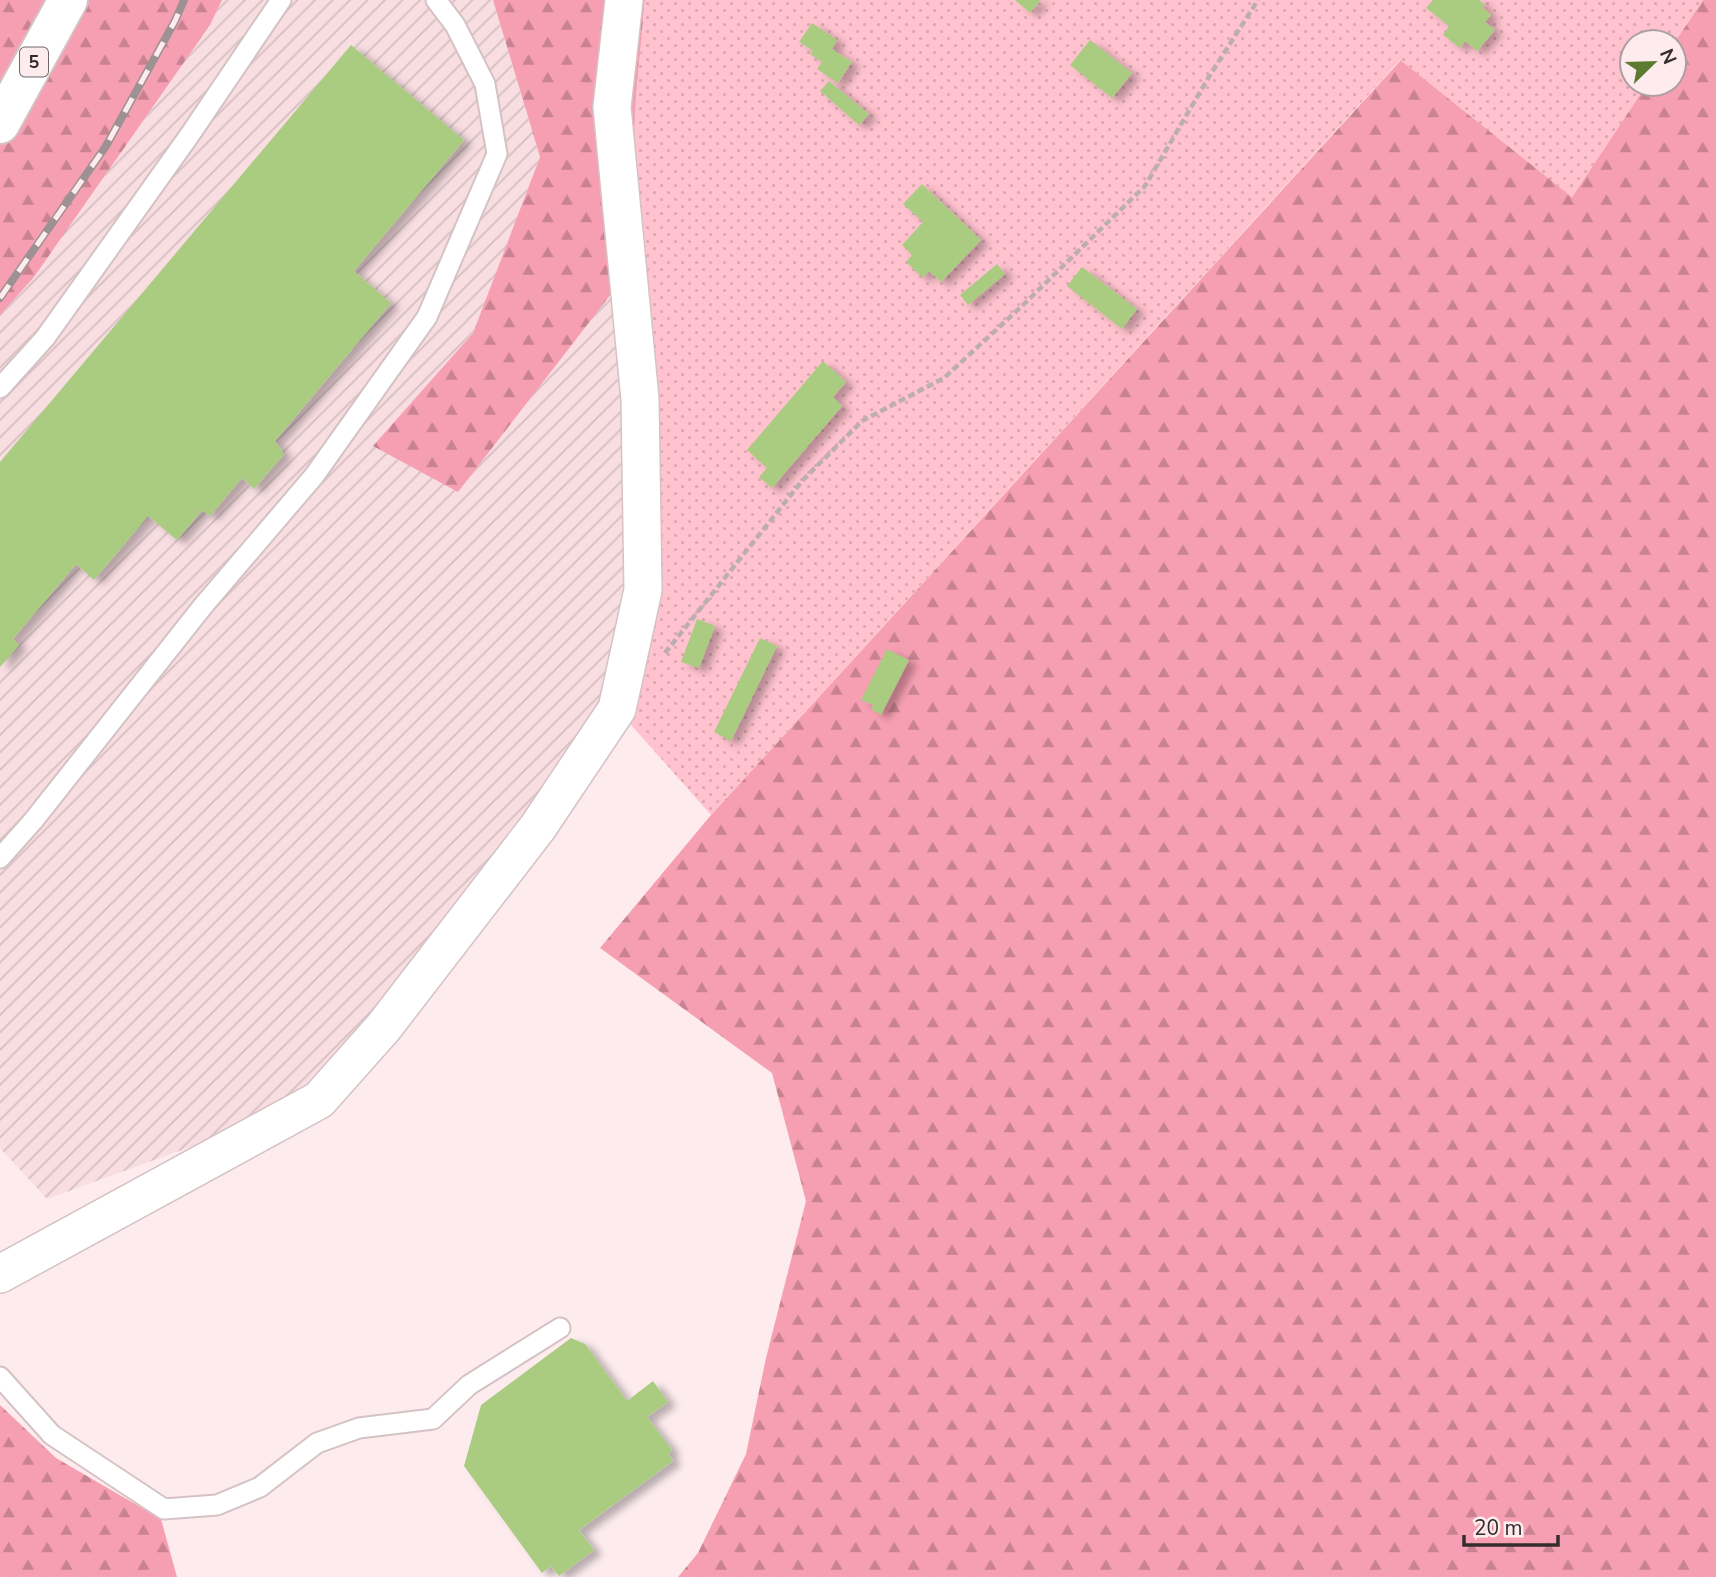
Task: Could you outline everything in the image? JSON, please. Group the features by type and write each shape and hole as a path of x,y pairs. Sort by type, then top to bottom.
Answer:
{"main road":[{"name":"5","path":"0,124 68,0"}],"street":[{"path":"0,1274 319,1100 383,1028 538,827 617,709 643,590 640,398 612,107 624,0"}],"lane":[{"path":"0,388 44,338 189,136 281,0"},
{"path":"0,858 33,821 203,606 314,476 427,317 497,155 485,84 455,25 436,0"},
{"path":"0,1377 52,1435 164,1509 217,1505 260,1487 317,1443 359,1428 433,1419 469,1385 560,1328"}],"path":[{"path":"659,659 802,481 862,421 944,378 1145,186 1258,0"}],"shaded area":[{"path":"222,0 493,0 540,157 473,333 374,446 628,272 640,399 617,709 319,1100 47,1199 0,1148 0,314 34,277 210,25"},
{"path":"645,0 1703,0 1684,28 1618,28 1618,98 1638,98 1572,197 1400,60 711,815 617,709 643,590 628,272 636,99"}],"green space":[{"path":"0,0 222,0 210,25 34,277 0,315"},
{"path":"493,0 645,0 636,99 628,272 458,492 373,446 473,333 540,157"},
{"path":"1703,0 1716,0 1716,1577 678,1577 698,1553 746,1454 766,1358 806,1201 772,1073 600,948 711,815 1401,60 1572,197 1638,98 1688,98 1688,28 1684,28"},
{"path":"0,1405 56,1458 161,1519 177,1577 0,1577"}],"building":[{"path":"1015,0 1041,0 1030,13"},
{"path":"1433,0 1479,0 1491,15 1485,22 1495,30 1477,51 1465,41 1460,48 1443,35 1449,26 1426,8"},
{"path":"812,23 837,40 832,49 852,62 838,83 817,69 822,62 810,54 813,51 799,42"},
{"path":"1090,40 1132,73 1112,98 1070,65"},
{"path":"351,45 464,140 354,271 391,303 275,441 284,454 254,489 242,478 210,516 202,510 177,540 148,516 94,580 76,564 13,639 19,645 0,667 0,462"},
{"path":"829,81 869,114 859,125 820,91"},
{"path":"922,184 981,240 941,282 929,271 923,278 906,262 912,255 902,245 923,222 903,204"},
{"path":"997,264 1005,274 968,305 960,295"},
{"path":"1082,267 1137,309 1122,329 1067,286"},
{"path":"823,361 846,382 833,397 842,406 772,488 759,477 767,468 747,450"},
{"path":"697,619 715,626 699,668 681,662"},
{"path":"760,638 777,646 731,741 714,732"},
{"path":"887,649 909,660 881,715 871,709 873,705 861,700"},
{"path":"571,1338 585,1344 627,1401 653,1381 668,1402 647,1417 672,1450 668,1453 673,1461 579,1530 594,1550 559,1576 551,1566 542,1573 464,1466 481,1405"}],"railway":[{"path":"0,298 106,146 184,0"}]}
